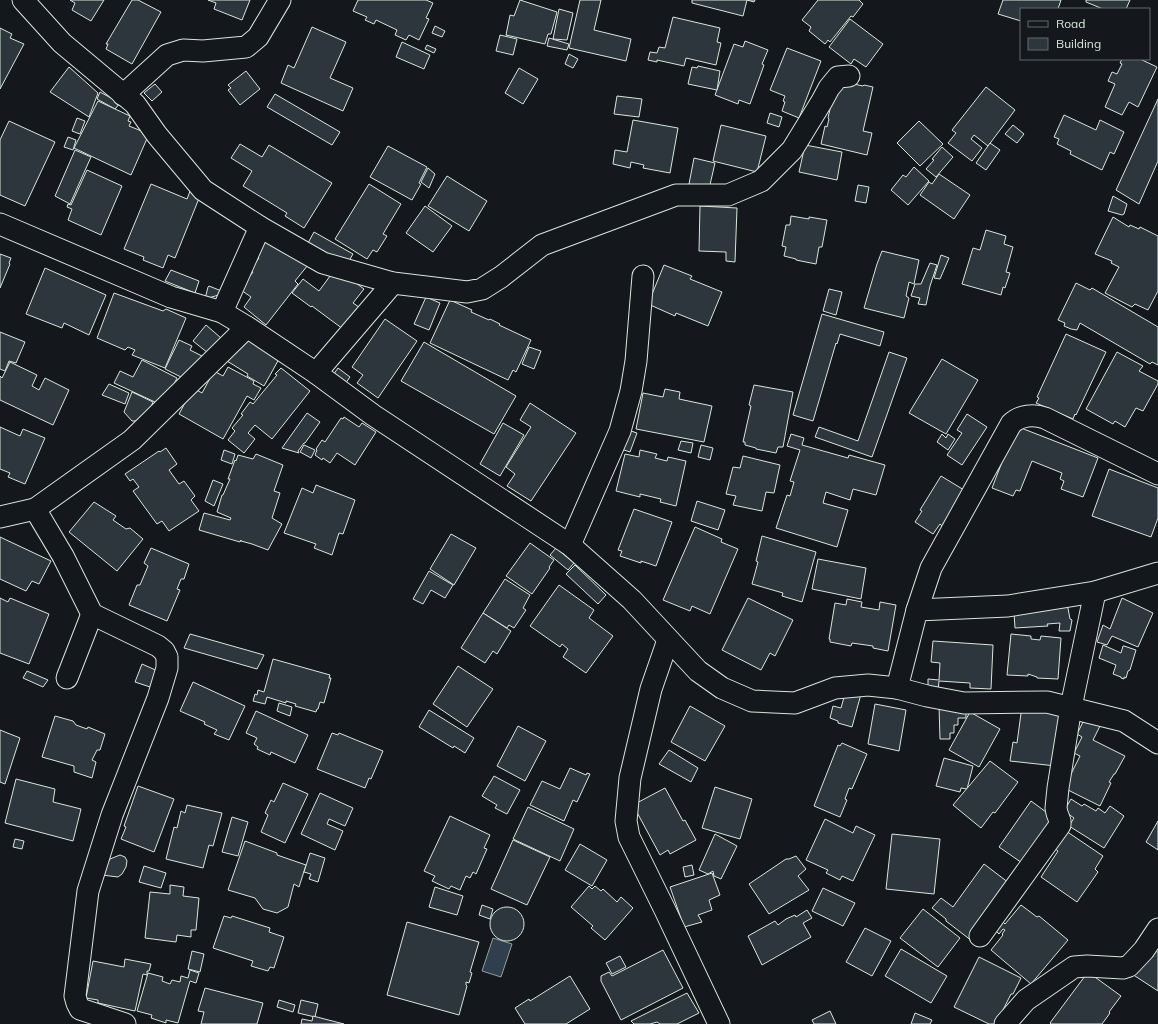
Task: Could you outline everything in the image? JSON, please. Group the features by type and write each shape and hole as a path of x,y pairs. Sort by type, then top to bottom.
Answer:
{"street":[{"path":"23,0 62,43 135,104 157,135 204,190 260,227 323,263 393,283 467,292 482,289 501,277 542,245 676,195 728,195 761,181 792,150 829,88 838,77 849,76"},
{"path":"123,95 167,54 183,50 202,50 246,46 258,37 280,0"},
{"path":"0,224 171,297 222,312 247,327 316,373 373,415 570,544 632,600 698,671 722,688 752,701 796,703 835,688 868,685 897,688 927,696 964,703 1047,702 1124,721 1158,743"},
{"path":"222,312 260,227"},
{"path":"570,544 620,431 631,391 636,361 643,276"},
{"path":"316,373 393,283"},
{"path":"0,518 35,509 132,440 247,327"},
{"path":"897,688 917,610 931,568 1011,424 1016,419 1030,416 1045,418 1158,474"},
{"path":"35,509 63,556 92,614 158,646 164,650 168,658 167,668 158,698 112,815 88,891 75,996 79,1016 125,1024"},
{"path":"917,610 1008,606 1095,592 1158,573"},
{"path":"980,936 1060,825 1056,808 1056,796 1095,592"},
{"path":"67,678 92,614"},
{"path":"668,640 651,689 630,778 626,821 629,837 719,1024"},
{"path":"1005,1024 1026,1000 1074,967 1087,966 1123,968 1129,966 1144,950 1158,929"}],"water":[{"path":"493,938 512,944 501,977 482,971"}],"building":[{"path":"70,0 104,0 91,21 72,10 75,3"},
{"path":"132,0 138,0 161,12 132,64 106,49 108,44 106,44"},
{"path":"208,0 250,0 242,20 214,9 216,3"},
{"path":"358,0 426,0 433,3 426,18 429,19 419,40 409,35 406,40 395,35 397,30 376,20 374,24 365,20 367,17 353,11"},
{"path":"520,0 557,12 551,34 548,34 545,44 506,35 510,15 514,16"},
{"path":"580,0 601,0 594,30 631,39 626,61 569,48"},
{"path":"692,0 747,0 743,16 692,3"},
{"path":"818,0 859,0 863,4 830,42 828,40 825,44 809,31 811,27 802,20"},
{"path":"1003,0 1061,0 1058,8 1020,8 1020,21 998,14"},
{"path":"1086,0 1130,0 1126,8 1101,8 1086,2"},
{"path":"559,9 573,13 567,40 553,39"},
{"path":"673,17 720,28 717,42 721,43 716,65 686,58 684,66 657,60 657,62 648,60 650,52 657,53 659,47 665,48"},
{"path":"850,19 883,44 866,67 854,59 851,64 829,47"},
{"path":"435,26 445,31 442,37 432,33"},
{"path":"312,27 346,42 330,78 353,88 343,111 281,83 288,65 294,68"},
{"path":"0,28 12,34 10,38 24,44 0,89"},
{"path":"500,35 517,39 513,55 496,51"},
{"path":"549,38 569,44 567,50 547,46"},
{"path":"745,41 768,50 762,64 764,65 750,104 739,100 738,104 715,95 734,44 743,47"},
{"path":"402,42 430,55 424,69 396,57"},
{"path":"427,45 436,49 434,53 425,49"},
{"path":"787,48 821,61 799,118 782,111 785,96 770,90"},
{"path":"569,54 578,59 573,68 565,64"},
{"path":"1122,60 1142,60 1157,67 1138,107 1129,102 1122,115 1105,107 1115,84 1108,81 1112,72 1117,74 1122,64 1120,63"},
{"path":"698,66 720,71 717,90 688,84 692,67 697,68"},
{"path":"69,67 98,93 89,117 50,92"},
{"path":"519,68 538,79 523,104 505,93"},
{"path":"246,71 260,89 240,105 228,90 231,88 228,85"},
{"path":"840,81 873,87 863,131 872,133 867,155 821,144 825,126 827,127 829,119 836,83"},
{"path":"155,84 162,92 152,101 144,93"},
{"path":"986,87 1015,110 988,146 974,135 971,139 982,148 972,161 948,143 956,133 952,130"},
{"path":"100,92 120,103 115,109 97,99"},
{"path":"275,94 340,132 332,145 267,107"},
{"path":"617,96 642,99 639,117 614,114"},
{"path":"1158,99 1158,161 1139,204 1116,190"},
{"path":"98,101 130,116 128,121 131,122 129,126 149,134 131,175 74,148"},
{"path":"770,113 782,117 779,127 767,123"},
{"path":"1064,115 1096,130 1100,120 1124,132 1114,154 1110,152 1102,170 1070,154 1071,151 1057,144 1059,139 1054,137"},
{"path":"77,118 85,121 80,134 72,131"},
{"path":"633,120 678,128 670,173 643,168 644,165 631,162 630,168 613,164 615,150 627,152"},
{"path":"9,121 55,142 25,206 0,195 0,140"},
{"path":"919,121 943,144 920,166 897,143"},
{"path":"721,125 766,136 757,172 713,161"},
{"path":"1013,125 1024,134 1017,143 1005,134"},
{"path":"68,137 76,140 73,150 64,147"},
{"path":"990,143 1000,150 986,170 976,163"},
{"path":"240,144 262,157 269,145 332,183 304,228 285,216 287,213 243,186 252,171 231,158"},
{"path":"805,145 842,152 837,180 799,172"},
{"path":"388,146 427,167 419,183 421,184 412,200 370,177"},
{"path":"942,147 953,157 936,177 926,169"},
{"path":"75,150 91,157 70,204 55,196"},
{"path":"694,158 715,163 709,189 689,184"},
{"path":"914,167 929,181 908,205 891,190 903,175 906,177"},
{"path":"428,168 435,174 429,188 421,182"},
{"path":"87,170 122,186 101,235 68,220 72,209 67,207 68,204 71,205"},
{"path":"939,174 970,195 954,219 920,195 929,182 932,184"},
{"path":"447,176 487,201 469,231 428,206"},
{"path":"151,184 187,199 192,186 202,191 175,258 168,255 163,268 143,260 144,257 124,249"},
{"path":"369,184 401,204 383,234 387,236 377,252 373,250 367,259 335,239"},
{"path":"858,185 869,187 866,203 855,201"},
{"path":"1113,196 1127,204 1124,214 1122,215 1108,211"},
{"path":"425,206 452,226 433,252 406,233"},
{"path":"700,206 737,208 735,262 726,261 726,252 699,251"},
{"path":"791,216 827,220 822,247 819,247 816,264 784,256 786,247 782,246 786,225 790,225"},
{"path":"1113,217 1129,227 1130,225 1139,229 1140,227 1158,236 1158,291 1148,310 1135,304 1132,307 1105,293 1119,267 1111,263 1112,261 1095,254"},
{"path":"986,230 1006,236 1004,244 1013,247 1006,272 1010,273 1001,295 962,284 973,248 980,250"},
{"path":"314,232 353,254 346,266 308,243"},
{"path":"270,235 308,265 295,281 298,284 266,325 244,307 251,297 241,290 253,272 250,270 259,258 255,255"},
{"path":"882,251 919,260 914,284 909,282 906,296 909,298 904,318 864,308"},
{"path":"0,254 11,258 0,288"},
{"path":"941,255 949,258 940,279 934,278"},
{"path":"930,263 937,265 926,305 918,304 920,298 911,296 915,284 921,284"},
{"path":"664,265 692,276 690,279 722,292 708,326 676,313 675,316 648,304"},
{"path":"45,268 106,295 89,335 64,323 62,328 26,314"},
{"path":"336,268 364,289 353,303 359,307 343,329 292,293 303,279 319,291"},
{"path":"171,270 199,281 195,293 165,281"},
{"path":"1076,283 1090,290 1092,288 1158,327 1158,365 1152,362 1150,364 1080,323 1077,330 1064,326 1065,323 1058,320"},
{"path":"209,286 224,292 205,299"},
{"path":"829,289 842,292 836,315 823,311"},
{"path":"114,293 163,311 166,309 186,318 165,368 132,355 135,350 128,347 125,350 97,338"},
{"path":"426,297 440,303 429,330 414,324"},
{"path":"450,300 472,310 471,312 489,320 490,319 500,324 499,325 531,340 516,372 513,370 508,380 430,343"},
{"path":"822,314 884,332 880,346 840,334 813,421 793,415"},
{"path":"385,319 417,341 378,398 357,383 363,375 352,367"},
{"path":"206,325 221,338 208,353 193,341"},
{"path":"0,332 25,342 16,363 9,361 5,371 0,369"},
{"path":"1066,334 1106,352 1073,419 1036,403 1039,398 1037,397"},
{"path":"249,336 279,359 264,386 247,376 248,374 227,361"},
{"path":"179,340 192,346 190,350 204,357 189,381 165,369"},
{"path":"424,342 516,396 494,434 401,381"},
{"path":"529,347 541,351 534,369 522,364"},
{"path":"889,352 907,358 872,457 815,437 819,427 858,441"},
{"path":"1117,352 1143,366 1139,371 1158,381 1158,384 1143,411 1136,408 1125,427 1115,421 1113,424 1086,409"},
{"path":"942,359 978,380 946,434 909,413"},
{"path":"142,360 177,378 162,409 155,402 114,383 120,371 133,377"},
{"path":"10,362 37,375 32,386 39,390 45,378 69,390 53,425 0,400 0,376 2,378"},
{"path":"228,367 254,381 253,384 261,388 254,400 247,396 223,439 179,414 193,388 202,393 214,371 223,376"},
{"path":"281,368 310,391 272,439 255,425 248,433 255,439 244,453 228,440 235,431 232,428 243,415 241,414 250,402 253,404"},
{"path":"338,368 350,377 343,387 331,378"},
{"path":"109,384 129,393 125,404 102,395"},
{"path":"754,385 793,392 783,447 778,447 776,453 756,449 745,445 745,442 743,442"},
{"path":"665,389 680,392 679,399 712,406 704,442 636,429 643,393 663,397"},
{"path":"132,392 153,402 147,417 141,421 132,421 124,412"},
{"path":"530,403 576,433 531,501 507,486 515,474 506,467 531,427 520,420"},
{"path":"307,413 320,422 298,451 299,453 282,448"},
{"path":"967,414 987,427 962,465 947,455 962,433 957,430"},
{"path":"344,417 359,427 362,423 376,432 355,465 337,453 330,463 315,455 316,449 322,440 325,442 341,418 343,419"},
{"path":"503,423 524,435 500,476 480,464"},
{"path":"1016,426 1098,458 1083,497 1061,489 1064,481 1060,479 1062,473 1032,461 1020,491 1016,490 1013,496 992,488"},
{"path":"0,427 20,436 23,429 45,438 25,484 8,477 10,473 0,469"},
{"path":"625,429 637,433 630,452 618,448"},
{"path":"791,434 804,438 802,445 848,458 849,455 885,465 876,495 853,489 850,500 826,492 823,503 848,510 837,547 776,528 787,495 790,496 794,482 790,481 800,450 787,446"},
{"path":"942,434 946,438 948,434 955,439 948,450 937,442"},
{"path":"681,441 693,443 691,453 678,450"},
{"path":"304,445 315,450 311,458 300,452"},
{"path":"701,445 713,448 710,460 698,457"},
{"path":"166,448 177,464 169,470 179,484 184,481 195,496 191,500 199,511 169,531 162,521 157,524 133,491 139,487 133,479 130,481 125,474 159,451 160,452"},
{"path":"224,450 235,454 232,464 221,460"},
{"path":"640,450 657,454 655,458 667,461 668,457 686,461 676,506 660,502 661,499 640,494 640,497 616,491 625,454 639,457"},
{"path":"256,454 283,465 274,491 280,493 272,518 282,524 268,550 241,540 240,542 199,530 204,513 230,520 231,518 217,512 222,495 230,479 228,479 235,460 236,461 238,455 253,459"},
{"path":"743,456 780,465 774,493 766,492 762,511 733,505 736,496 726,494 733,467 740,468"},
{"path":"1109,469 1158,488 1158,518 1151,537 1092,516"},
{"path":"941,476 964,490 942,526 940,524 933,534 915,522 922,511 920,510"},
{"path":"213,480 223,484 214,506 205,501"},
{"path":"316,485 355,500 343,534 339,533 332,555 314,548 316,544 284,533 302,488 313,493"},
{"path":"697,501 725,510 718,530 691,521"},
{"path":"94,502 116,516 113,520 126,529 130,528 143,539 117,571 69,532"},
{"path":"634,509 672,522 656,566 620,556 622,551 618,550"},
{"path":"695,527 722,539 721,542 738,549 710,614 692,606 690,611 663,600"},
{"path":"451,534 476,548 454,585 430,569"},
{"path":"762,536 816,552 802,602 782,596 783,593 752,584 758,562 756,561"},
{"path":"0,537 51,561 39,584 32,581 26,591 0,579"},
{"path":"530,543 554,560 532,594 506,576"},
{"path":"151,548 189,564 184,579 181,579 177,589 180,590 167,621 129,605 137,585 140,585 148,566 144,563"},
{"path":"556,548 574,563 568,570 550,555"},
{"path":"818,559 866,568 861,599 812,589"},
{"path":"575,565 606,595 598,604 566,574"},
{"path":"429,571 453,585 445,598 431,590 423,604 413,599"},
{"path":"505,579 530,595 523,608 526,610 514,628 509,625 507,628 483,613"},
{"path":"559,585 594,610 589,618 613,636 586,673 563,657 568,649 562,644 560,647 530,626"},
{"path":"0,598 8,602 10,598 49,614 29,664 0,653"},
{"path":"748,598 793,620 775,656 770,653 761,670 722,650"},
{"path":"1122,598 1153,613 1138,647 1112,636 1107,645 1097,642 1103,625 1110,629"},
{"path":"847,599 862,602 861,607 879,610 880,602 896,605 888,651 873,648 873,646 852,643 851,646 830,642 829,639 835,603 846,605"},
{"path":"1067,603 1070,619 1072,620 1070,631 1059,631 1060,623 1047,624 1048,626 1015,628 1014,613"},
{"path":"483,613 511,631 497,654 493,651 485,663 461,648"},
{"path":"190,634 264,655 257,669 184,648"},
{"path":"1011,634 1031,636 1031,639 1040,640 1041,636 1061,638 1058,679 1037,678 1028,674 1028,676 1007,675"},
{"path":"933,641 993,645 991,689 970,688 970,683 939,681 938,691 928,690 928,679 939,680 940,663 931,662"},
{"path":"1103,645 1121,653 1123,646 1136,650 1126,678 1124,677 1124,679 1113,674 1116,665 1099,658"},
{"path":"273,659 330,675 329,678 331,678 324,703 320,702 316,712 295,706 296,704 286,701 286,703 267,697 265,704 253,701 258,690 264,692"},
{"path":"142,664 160,672 153,688 135,682"},
{"path":"458,666 493,689 467,727 433,704"},
{"path":"27,671 48,680 43,687 23,678"},
{"path":"193,682 245,706 229,740 214,734 217,730 204,724 205,722 180,711"},
{"path":"846,690 861,694 852,727 838,723 838,721 830,718 833,706 841,708"},
{"path":"279,703 292,707 290,716 277,711"},
{"path":"875,704 906,710 899,751 868,744"},
{"path":"966,705 966,718 958,718 958,725 954,725 954,733 950,733 950,739 940,739 939,706"},
{"path":"690,706 725,726 705,761 671,742"},
{"path":"1022,706 1047,710 1047,713 1062,715 1056,766 1010,761 1013,742 1017,743"},
{"path":"429,710 474,738 465,753 454,746 453,748 419,727"},
{"path":"256,711 308,735 295,763 271,752 270,755 257,749 258,747 254,744 257,738 246,733"},
{"path":"970,712 1000,729 979,767 949,750"},
{"path":"55,716 73,721 76,725 87,729 88,727 105,734 100,750 97,750 92,760 96,762 92,778 74,772 74,766 42,757"},
{"path":"1086,716 1101,724 1093,740 1125,756 1109,782 1111,783 1100,806 1064,788 1080,756 1074,753 1082,737 1077,734"},
{"path":"518,726 546,741 525,781 497,766"},
{"path":"0,730 20,738 5,784 0,782"},
{"path":"332,733 338,735 339,733 383,751 371,779 369,778 365,788 317,769"},
{"path":"842,743 867,754 852,789 849,788 845,799 847,800 840,817 814,806 838,745 840,746"},
{"path":"669,750 698,768 691,782 659,764"},
{"path":"944,758 973,766 967,789 961,788 960,792 936,786"},
{"path":"990,761 1018,782 995,813 993,812 981,828 953,805"},
{"path":"570,768 586,775 587,773 590,774 577,802 573,800 564,821 530,805 542,781 560,789"},
{"path":"494,776 520,790 507,814 495,808 497,805 482,796"},
{"path":"16,779 55,789 53,802 81,809 73,841 5,823"},
{"path":"283,783 308,794 285,843 261,832 268,815 265,813 271,800 274,802"},
{"path":"138,786 174,799 154,852 121,839"},
{"path":"715,787 752,799 740,839 702,828"},
{"path":"665,788 683,821 685,820 696,840 670,854 668,850 660,855 633,805"},
{"path":"320,793 353,808 345,826 329,819 327,824 343,831 335,850 301,834"},
{"path":"1071,799 1082,806 1084,804 1096,811 1098,808 1105,813 1110,806 1124,816 1104,848 1069,826 1074,818 1064,811"},
{"path":"1031,801 1057,820 1025,865 999,847"},
{"path":"187,805 222,813 213,846 209,845 203,868 166,859 174,827 177,828 181,811 185,813"},
{"path":"528,807 574,829 560,861 513,839"},
{"path":"450,816 490,835 484,848 487,849 476,874 473,872 470,878 466,876 460,890 451,886 449,889 432,881 435,876 424,871"},
{"path":"232,817 248,822 238,856 222,852"},
{"path":"825,819 853,833 856,826 875,835 853,881 842,876 840,880 826,873 828,870 806,860"},
{"path":"1158,821 1158,850 1146,842"},
{"path":"1066,831 1103,856 1095,869 1098,872 1077,902 1041,877 1058,851 1054,848"},
{"path":"715,834 737,846 721,879 714,876 713,871 708,874 699,870"},
{"path":"892,834 940,839 934,894 886,889"},
{"path":"15,839 24,841 22,849 13,847"},
{"path":"513,840 550,857 527,905 491,889"},
{"path":"245,841 277,853 277,855 306,865 299,887 294,884 288,907 277,913 263,909 255,898 228,890"},
{"path":"580,844 607,860 592,886 565,870"},
{"path":"310,853 325,858 318,882 309,879 311,874 304,872"},
{"path":"120,855 125,857 127,861 126,867 122,874 118,877 102,875 110,859"},
{"path":"796,856 806,869 798,876 809,890 769,914 749,884 786,859"},
{"path":"984,864 1013,886 972,941 932,908 941,898 953,907"},
{"path":"692,865 694,875 685,877 683,867"},
{"path":"144,866 166,873 161,888 139,882"},
{"path":"712,873 720,895 709,900 712,910 698,915 702,922 684,927 670,887"},
{"path":"170,885 184,887 183,896 199,898 196,930 191,930 191,937 177,935 176,942 145,938 150,892 170,894"},
{"path":"589,886 592,889 595,886 601,891 603,889 617,902 621,897 633,908 605,940 591,928 593,926 571,907"},
{"path":"435,887 463,896 457,915 429,907"},
{"path":"823,888 855,903 843,926 812,911"},
{"path":"482,905 493,909 490,919 479,915"},
{"path":"1021,905 1037,917 1039,916 1068,940 1031,984 991,950 1003,935 1002,934 1005,930 1003,929 999,934 994,929 1000,919 1005,924"},
{"path":"510,907 519,912 523,917 523,931 519,936 514,940 504,941 500,940 491,931 490,921 491,917 500,908"},
{"path":"923,909 960,938 938,967 900,938"},
{"path":"807,910 812,918 803,923 811,937 762,965 748,936 775,921 778,925 786,919 795,915 796,917"},
{"path":"224,916 231,918 232,916 270,928 269,932 284,937 274,968 270,967 268,971 251,966 253,961 213,948"},
{"path":"407,922 479,942 470,972 472,973 469,983 466,982 467,986 459,1015 387,995"},
{"path":"865,928 891,941 872,976 846,962"},
{"path":"1158,935 1158,991 1132,974"},
{"path":"901,949 947,976 931,1003 885,976"},
{"path":"663,950 683,988 621,1020 601,981 601,976 609,972 612,976"},
{"path":"192,951 204,954 200,972 188,969"},
{"path":"620,956 626,967 612,974 606,963"},
{"path":"979,957 1021,978 996,1024 989,1024 954,1007"},
{"path":"125,959 151,964 149,971 147,971 147,975 143,974 135,1011 98,1003 98,1000 86,998 93,961 124,967"},
{"path":"190,970 199,973 196,983 190,981 178,1023 166,1020 166,1023 151,1018 152,1015 137,1011 148,973 163,977 162,981 170,984 172,980 180,982 181,976 188,978"},
{"path":"1088,972 1121,996 1109,1012 1110,1013 1102,1024 1051,1024 1050,1023"},
{"path":"570,976 590,1009 566,1024 525,1024 515,1008 529,999 530,1001"},
{"path":"205,988 263,1003 257,1024 201,1024 204,1012 198,1011"},
{"path":"687,993 699,1013 677,1024 660,1024 657,1022 650,1024 634,1024 631,1021"},
{"path":"279,1000 295,1005 293,1012 277,1007"},
{"path":"301,1000 318,1004 315,1017 298,1013"},
{"path":"830,1011 836,1024 814,1024 812,1020"},
{"path":"915,1013 932,1020 930,1024 911,1024"},
{"path":"313,1016 344,1024 301,1024 302,1019 312,1021"}]}
